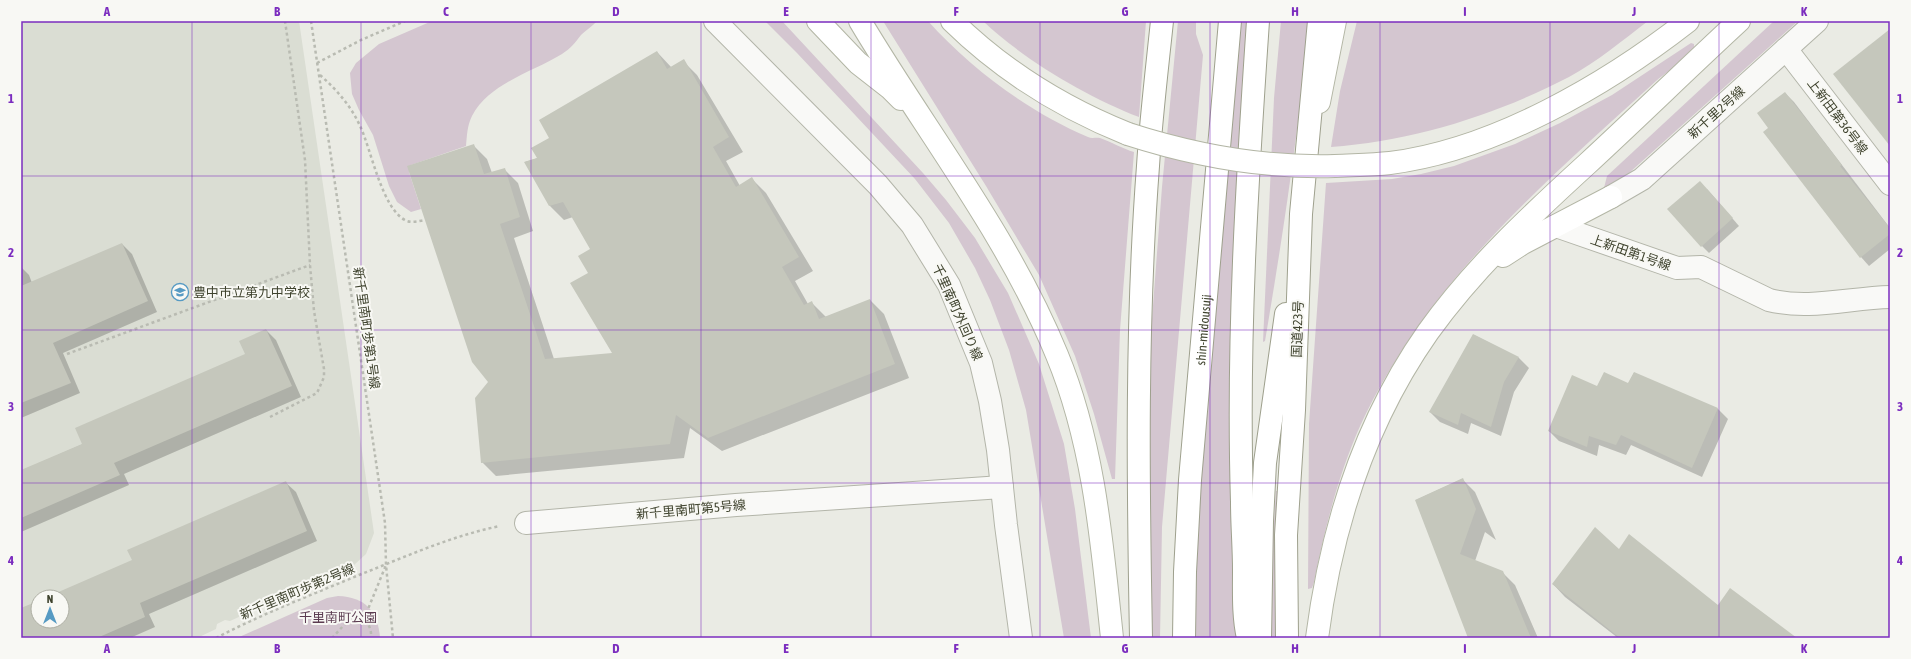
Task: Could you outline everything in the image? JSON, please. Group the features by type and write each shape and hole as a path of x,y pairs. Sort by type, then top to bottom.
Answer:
{"main road":[{"path":"818,21 858,63 890,88 939,144"},
{"path":"860,21 939,144 1032,298 1058,356 1076,410 1092,477 1112,638"},
{"path":"952,21 987,52 1050,96 1078,112 1128,134 1179,150 1235,161 1270,165 1335,166 1390,162 1418,157 1466,144 1511,127 1553,108 1596,84 1650,50 1688,21"},
{"path":"1141,638 1138,435 1140,330 1148,166 1162,21"},
{"name":"shin-midousuji","path":"1184,638 1184,572 1190,480 1230,21"},
{"path":"1248,638 1245,626 1244,602 1241,464 1241,336 1247,187 1258,21"},
{"name":"国道423号","path":"1287,638 1286,536 1294,410 1301,214 1318,21"},
{"path":"1305,181 1335,21"},
{"path":"1317,638 1322,595 1337,528 1362,455 1398,379 1428,332 1492,254 1530,215 1739,21"},
{"path":"1467,283 1523,243 1611,197"},
{"path":"1260,638 1262,521 1268,438 1301,214"}],"street":[{"name":"千里南町外回り線","path":"715,21 854,158 924,241 949,285 981,363 994,423 1021,638"},
{"name":"新千里2号線","path":"1611,197 1642,179 1817,21"},
{"name":"上新田第36号線","path":"1786,49 1890,184"},
{"name":"上新田第1号線","path":"1556,226 1677,268 1701,267 1776,302 1808,305 1890,297"},
{"name":"新千里南町第5号線","path":"526,523 752,504 1002,487"}],"path":[{"path":"270,417 317,393 324,377 323,359 314,312 310,265 305,160 285,21"},
{"name":"新千里南町歩第1号線","path":"312,21 385,523 386,565 393,638"},
{"path":"317,63 361,40 405,21"},
{"path":"320,75 341,96 359,124 370,147 376,173 388,200 407,221 413,222 425,220"},
{"path":"67,354 310,265"},
{"path":"364,620 386,565 475,532 526,523"},
{"name":"新千里南町歩第2号線","path":"216,638 323,590 386,565"},
{"path":"332,638 352,618 359,617 364,620 370,628 371,638"}],"shaded area":[{"name":"豊中市立第九中学校","path":"21,21 299,21 374,533 366,554 354,565 230,621 225,620 217,624 216,629 197,638 21,638"}],"green space":[{"path":"432,21 597,21 562,54 512,79 489,95 470,120 466,146 411,165 409,172 421,209 411,212 397,202 389,186 373,135 352,94 350,73 356,63 379,44"},
{"path":"765,21 782,21 923,173 975,238 1008,293 1039,364 1064,444 1075,509 1091,638 1064,638 1026,410 1009,350 990,300 975,268 949,223 915,179"},
{"path":"883,21 928,21 963,56 1002,88 1023,102 1066,127 1088,137 1100,138 1134,152 1120,330 1115,479 1112,479 1094,414 1075,356 1039,275 986,186"},
{"path":"983,21 1146,21 1139,117 1098,99 1057,76 1017,50"},
{"path":"1178,21 1196,21 1196,34 1203,55 1162,527 1160,638 1148,638 1147,570 1151,332 1162,187"},
{"path":"1238,21 1248,21 1237,638 1193,638 1200,460"},
{"path":"1281,21 1309,21 1290,181 1265,341 1263,342 1274,98"},
{"path":"1357,21 1648,21 1590,65 1541,91 1513,103 1453,124 1423,132 1393,139 1331,147 1340,91"},
{"path":"1774,21 1798,21 1629,173 1611,187 1604,188 1607,176"},
{"path":"1691,43 1694,44 1694,47 1679,62 1571,159 1491,238 1454,280 1420,324 1388,372 1361,424 1333,502 1314,582 1312,588 1308,589 1309,424 1326,183 1392,179 1421,174 1454,166 1515,144 1560,123 1612,95"},
{"path":"1276,491 1278,491 1280,638 1272,638 1272,552"},
{"name":"千里南町公園","path":"338,596 356,599 368,607 376,620 380,638 237,638 327,598"}],"building":[{"path":"1890,29 1890,146 1833,74"},
{"path":"657,51 667,69 684,59 729,137 713,147 736,187 752,177 799,257 782,267 804,305 812,301 819,319 870,299 895,364 708,438 676,415 670,444 481,463 475,398 488,382 472,362 407,166 474,144 484,174 505,168 520,217 500,224 545,359 612,353 570,283 588,273 578,256 590,249 563,202 549,206 524,162 537,158 531,148 549,138 539,120"},
{"path":"1785,92 1842,165 1840,166 1890,228 1890,234 1860,258 1763,132 1768,128 1757,113"},
{"path":"1700,181 1733,218 1701,247 1667,209"},
{"path":"122,243 148,301 53,343 71,383 21,403 21,286"},
{"path":"266,329 292,386 114,463 120,475 21,518 21,470 82,444 75,428 245,354 239,341"},
{"path":"1473,334 1519,357 1504,382 1491,427 1461,413 1458,425 1429,412"},
{"path":"1604,372 1628,383 1634,372 1718,408 1692,468 1621,435 1616,445 1589,436 1587,447 1548,431 1572,375 1597,386"},
{"path":"1463,478 1476,509 1460,554 1503,571 1531,638 1468,638 1415,500"},
{"path":"286,481 307,531 140,603 145,617 97,638 21,638 21,608 30,604 30,629 70,629 70,589 65,589 132,560 127,550"},
{"path":"1595,527 1619,549 1629,534 1718,605 1730,588 1797,638 1620,638 1552,584"}],"place":[{"name":"豊中市立第九中学校","path":"180,292"}]}
